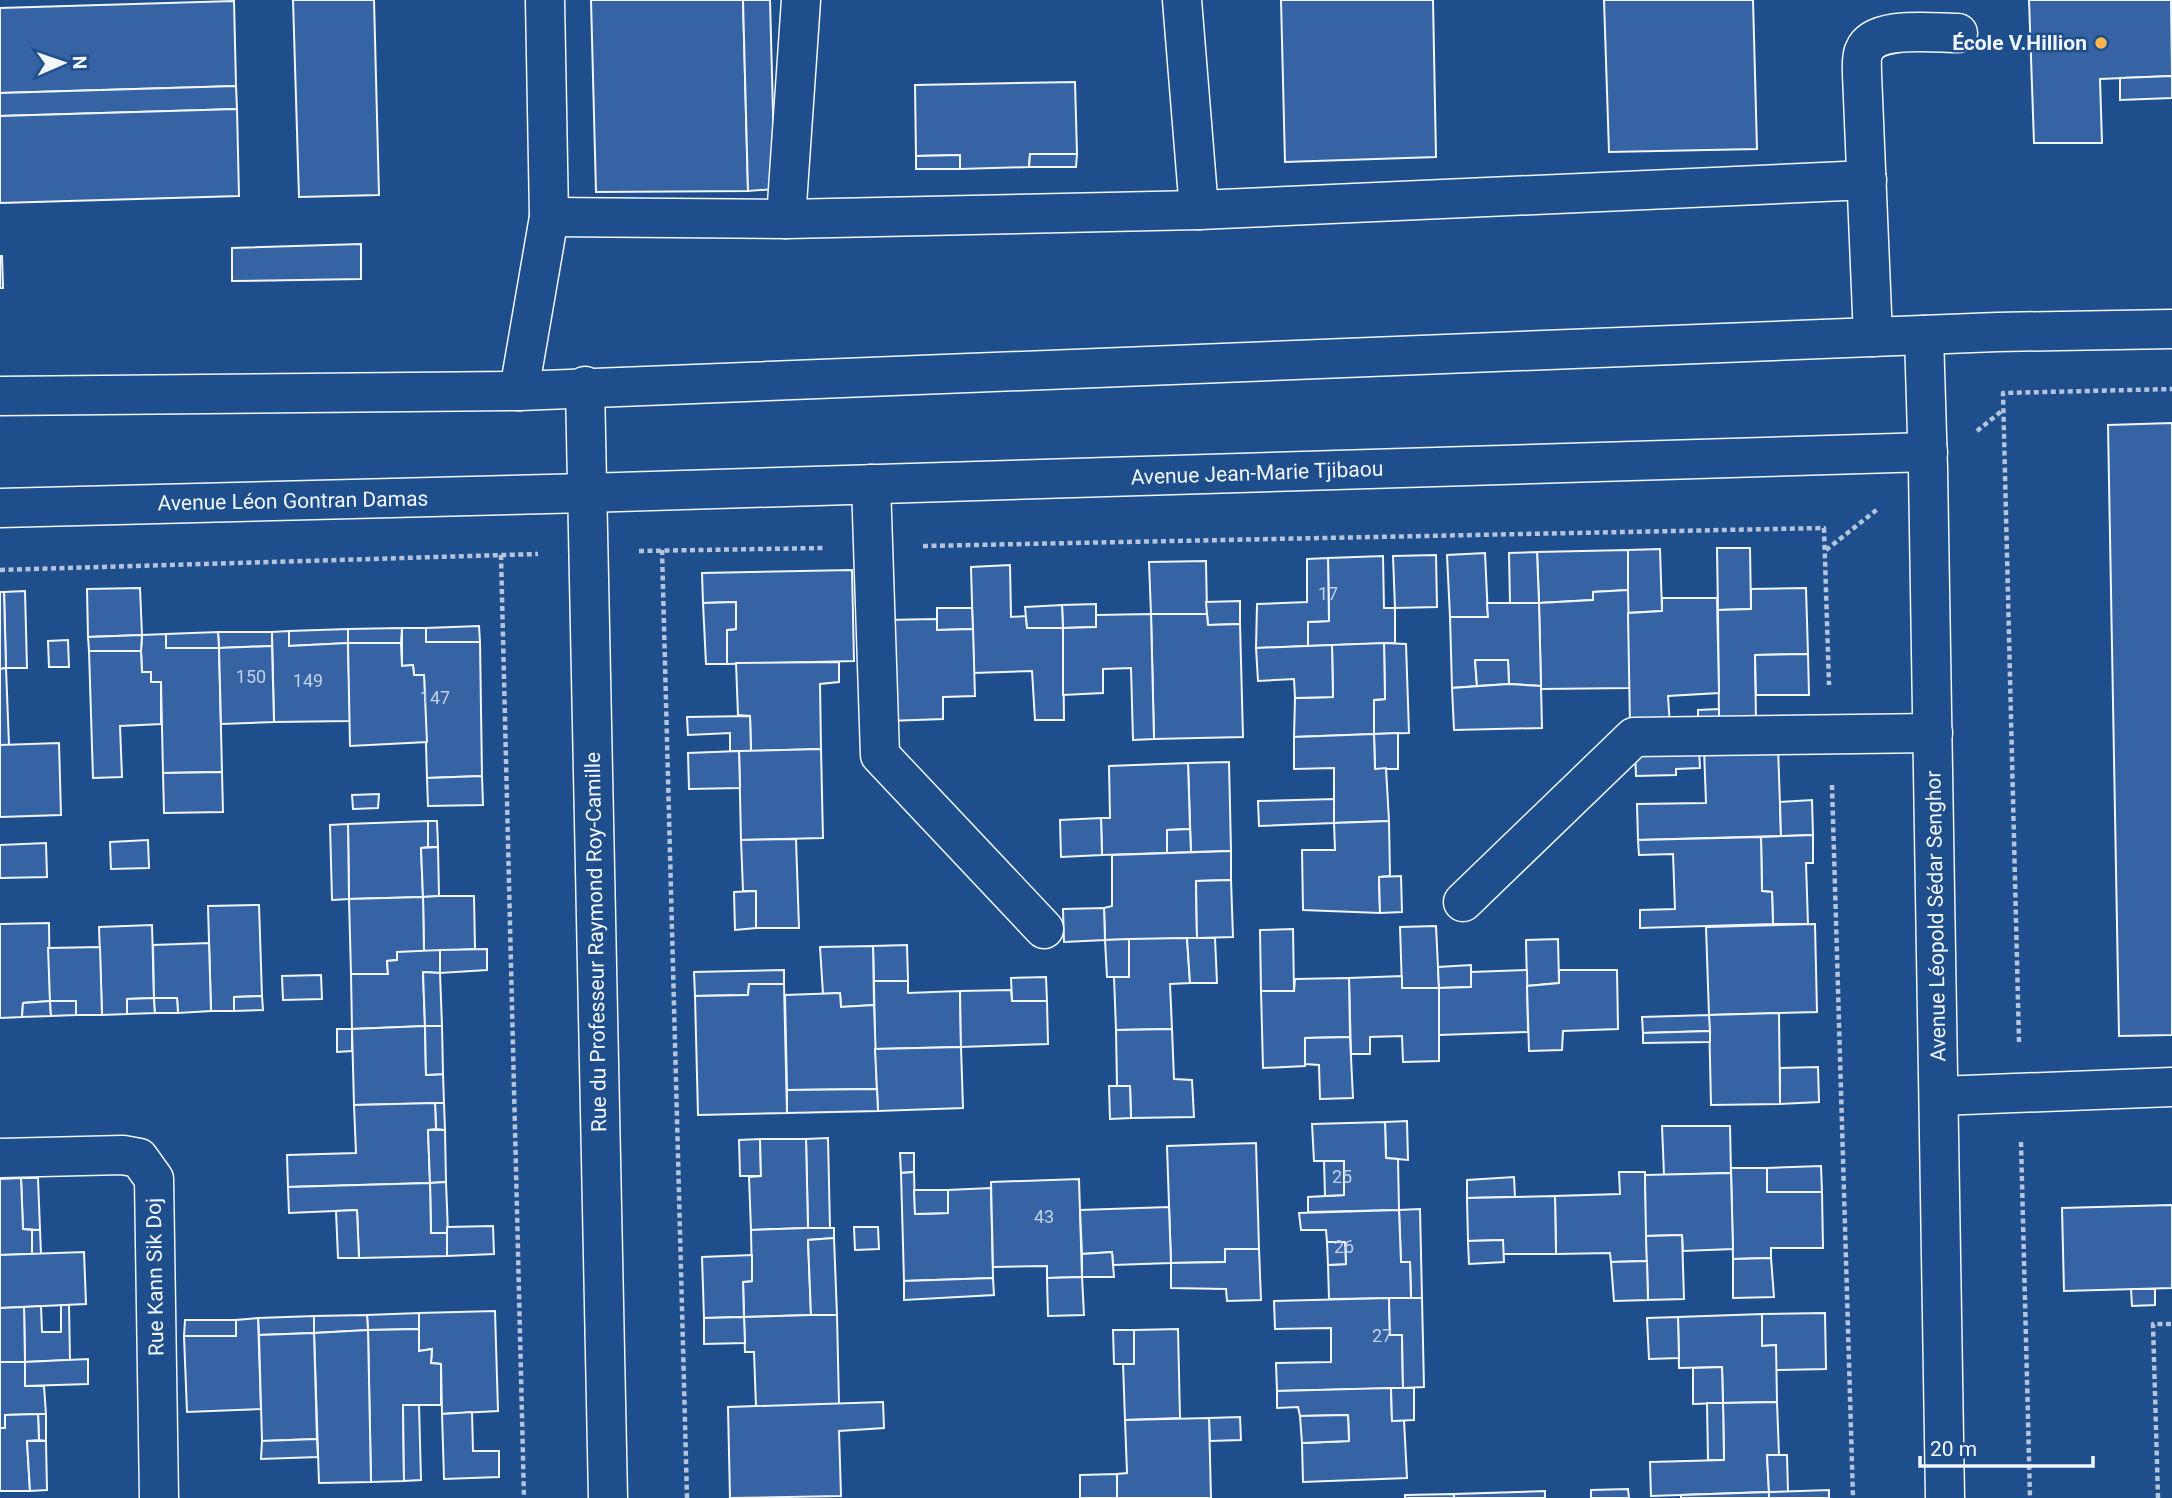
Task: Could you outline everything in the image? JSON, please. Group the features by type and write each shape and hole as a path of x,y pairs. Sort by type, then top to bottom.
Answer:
{"street":[{"path":"519,391 549,217 545,0"},
{"path":"786,219 802,0"},
{"path":"1182,0 1199,210"},
{"path":"1873,337 1863,52 1872,39 1890,33 1958,33"},
{"path":"549,217 786,219 1199,210 1867,180"},
{"path":"0,397 519,391 586,386 1924,335 2172,329"},
{"name":"Avenue Léopold Sédar Senghor","path":"1924,335 1945,1498"},
{"name":"Rue du Professeur Raymond Roy-Camille","path":"586,386 586,494 608,1498"},
{"name":"Avenue Jean-Marie Tjibaou","path":"586,494 1928,452"},
{"path":"871,484 880,755 1044,929"},
{"name":"Avenue Léon Gontran Damas","path":"0,508 586,494"},
{"path":"1463,902 1634,737 1933,733"},
{"path":"1939,1096 2172,1087"},
{"name":"Rue Kann Sik Doj","path":"0,1158 123,1155 139,1158 154,1179 159,1498"}],"path":[{"path":"2030,1498 2003,393 2172,388"},
{"path":"1825,551 1883,505"},
{"path":"627,552 1824,528 1853,1498"},
{"path":"662,550 687,1498"},
{"path":"0,570 545,554"},
{"path":"500,555 524,1498"},
{"path":"2158,1498 2153,1324 2172,1324"}],"building":[{"path":"293,0 374,0 379,195 299,197"},
{"path":"591,0 743,0 748,191 596,192"},
{"path":"743,0 770,0 775,189 748,191"},
{"path":"1281,0 1433,0 1436,157 1285,162"},
{"path":"1604,0 1753,0 1757,149 1609,152"},
{"name":"École V.Hillion","path":"2029,0 2171,0 2172,76 2100,79 2102,143 2034,143"},
{"path":"234,1 236,86 0,93 0,8"},
{"path":"2172,76 2172,98 2120,100 2120,78"},
{"path":"1075,82 1077,154 1030,154 1029,167 960,169 960,155 916,156 915,85"},
{"path":"236,86 237,109 0,116 0,93"},
{"path":"237,109 239,196 0,203 0,116"},
{"path":"1030,154 1077,154 1076,167 1029,167"},
{"path":"960,155 960,169 916,169 916,156"},
{"path":"361,244 361,279 232,281 232,248"},
{"path":"2,256 3,288 0,288"},
{"path":"2172,423 2172,1035 2119,1036 2108,425"},
{"path":"1717,548 1750,548 1751,609 1718,610"},
{"path":"1660,549 1662,611 1628,613 1628,550"},
{"path":"1628,550 1628,590 1593,592 1593,600 1539,603 1537,552"},
{"path":"1537,552 1539,603 1510,603 1509,553"},
{"path":"1485,553 1488,617 1450,617 1447,555"},
{"path":"1436,555 1437,607 1395,608 1393,556"},
{"path":"1383,556 1384,608 1395,608 1395,643 1308,646 1308,622 1329,621 1328,558"},
{"path":"1328,558 1329,621 1308,622 1308,646 1256,648 1257,604 1307,602 1307,559"},
{"path":"1206,561 1207,614 1151,614 1149,562"},
{"path":"1010,565 1011,617 1026,616 1027,628 1063,628 1064,720 1035,720 1032,671 974,673 971,567"},
{"path":"852,570 854,661 727,664 727,630 736,629 736,602 703,603 702,573"},
{"path":"140,588 142,635 88,637 87,589"},
{"path":"1806,588 1808,654 1755,655 1756,723 1719,724 1718,610 1751,609 1751,589"},
{"path":"1628,590 1630,688 1541,689 1539,603 1593,600 1593,592"},
{"path":"25,591 27,668 6,668 4,592"},
{"path":"0,592 4,592 6,668 0,669"},
{"path":"1662,598 1717,598 1719,693 1668,696 1670,726 1630,726 1628,613 1662,611"},
{"path":"1240,601 1240,624 1208,625 1206,602"},
{"path":"736,602 736,629 727,630 727,664 706,664 703,603"},
{"path":"1487,603 1539,603 1541,686 1509,684 1508,660 1475,660 1477,686 1452,688 1450,617 1488,617"},
{"path":"1096,604 1096,627 1063,628 1062,605"},
{"path":"1062,605 1063,628 1027,628 1025,607"},
{"path":"937,608 972,608 973,629 937,630"},
{"path":"1151,614 1207,614 1208,625 1240,624 1243,737 1154,739"},
{"path":"1151,614 1154,739 1133,740 1131,668 1103,669 1103,693 1063,695 1063,628 1096,627 1096,615"},
{"path":"937,619 937,630 973,629 975,696 943,697 943,719 888,721 884,620"},
{"path":"479,626 480,642 426,642 426,628"},
{"path":"402,628 426,628 426,642 480,642 482,776 427,778 424,675 414,675 413,665 402,666"},
{"path":"402,628 401,643 348,643 348,629"},
{"path":"348,629 348,643 289,646 289,631"},
{"path":"289,631 289,646 348,643 350,721 274,722 272,632"},
{"path":"218,632 272,632 272,646 219,648"},
{"path":"218,632 219,648 166,648 166,634"},
{"path":"166,634 166,648 219,648 222,772 163,773 161,682 151,682 151,672 142,672 141,651 142,635"},
{"path":"142,635 141,651 89,651 88,637"},
{"path":"68,640 69,667 49,667 48,641"},
{"path":"348,643 401,643 402,666 413,665 414,675 424,675 427,742 350,746"},
{"path":"1384,643 1406,644 1409,733 1374,734 1374,700 1385,699"},
{"path":"1384,643 1385,699 1374,700 1374,734 1294,737 1295,698 1333,697 1332,645"},
{"path":"1332,645 1333,697 1295,698 1294,679 1258,681 1256,648"},
{"path":"272,646 274,722 221,724 219,648"},
{"path":"89,651 141,651 142,672 151,672 151,682 161,682 161,724 120,726 122,777 93,778"},
{"path":"1808,654 1809,695 1756,695 1755,655"},
{"path":"1475,660 1508,660 1509,684 1477,686"},
{"path":"839,662 839,682 820,684 821,749 751,751 750,716 738,715 736,663"},
{"path":"6,668 9,745 0,745 0,669"},
{"path":"1509,684 1541,686 1542,728 1454,730 1452,688"},
{"path":"1719,709 1719,724 1698,725 1698,710"},
{"path":"750,716 751,751 730,751 730,733 688,735 687,717"},
{"path":"1398,733 1398,769 1375,769 1374,734"},
{"path":"1374,734 1375,769 1386,768 1389,821 1334,823 1334,768 1294,769 1294,737"},
{"path":"59,743 61,815 0,817 0,745"},
{"path":"1778,746 1781,836 1638,840 1637,804 1706,803 1704,749"},
{"path":"821,749 823,838 741,840 739,751"},
{"path":"1699,749 1700,768 1676,769 1676,775 1636,776 1635,751"},
{"path":"739,751 740,788 689,789 688,753"},
{"path":"1229,762 1231,851 1191,852 1188,763"},
{"path":"1188,763 1190,829 1167,830 1167,853 1102,855 1101,818 1110,818 1109,766"},
{"path":"222,772 223,812 164,813 163,773"},
{"path":"482,776 483,805 428,806 427,778"},
{"path":"379,794 378,808 353,809 352,795"},
{"path":"1334,799 1334,823 1259,826 1258,801"},
{"path":"1812,800 1813,835 1781,836 1780,802"},
{"path":"1101,818 1102,855 1061,857 1060,820"},
{"path":"428,821 437,821 438,847 428,847"},
{"path":"428,821 428,847 421,848 423,897 349,899 348,824"},
{"path":"1389,821 1390,876 1379,877 1380,913 1303,910 1302,850 1335,850 1334,823"},
{"path":"348,824 349,899 332,900 330,825"},
{"path":"1190,829 1191,852 1167,853 1167,830"},
{"path":"1813,835 1813,863 1806,863 1808,924 1773,924 1772,892 1762,891 1761,837"},
{"path":"1761,837 1762,891 1772,892 1773,924 1640,928 1640,910 1675,909 1673,854 1639,855 1638,840"},
{"path":"796,839 799,928 756,928 756,891 743,891 741,840"},
{"path":"148,840 149,868 111,869 110,842"},
{"path":"46,843 47,877 0,878 0,845"},
{"path":"438,847 439,896 423,897 421,848"},
{"path":"1231,851 1231,880 1196,881 1197,938 1105,940 1104,908 1112,906 1112,855"},
{"path":"1401,876 1402,912 1380,913 1379,877"},
{"path":"1231,880 1233,937 1197,938 1196,881"},
{"path":"756,891 756,928 735,930 734,892"},
{"path":"474,896 475,949 424,952 423,897"},
{"path":"423,897 424,952 397,952 397,960 387,961 388,974 351,974 349,899"},
{"path":"259,905 262,996 234,997 234,1011 211,1011 208,906"},
{"path":"1104,908 1105,940 1064,942 1063,909"},
{"path":"49,923 50,1001 23,1003 22,1017 0,1018 0,924"},
{"path":"1815,924 1817,1012 1709,1015 1706,927"},
{"path":"152,925 154,998 127,999 127,1014 102,1015 99,927"},
{"path":"1436,926 1439,988 1402,988 1400,927"},
{"path":"1293,929 1294,991 1261,991 1260,930"},
{"path":"1187,938 1190,983 1170,984 1172,1029 1116,1030 1114,977 1129,977 1129,939"},
{"path":"1187,938 1215,938 1217,983 1190,983"},
{"path":"1129,939 1129,977 1107,977 1105,940"},
{"path":"1558,939 1559,983 1527,986 1526,940"},
{"path":"209,943 211,1011 178,1013 177,998 154,998 153,945"},
{"path":"907,945 908,981 874,981 873,946"},
{"path":"873,946 874,1005 841,1007 840,993 823,994 820,947"},
{"path":"100,947 102,1015 76,1015 76,1001 50,1001 48,948"},
{"path":"487,949 487,970 440,973 440,950"},
{"path":"440,950 440,973 423,972 425,1026 352,1029 351,974 388,974 387,961 397,960 397,952"},
{"path":"1471,965 1471,987 1439,988 1438,967"},
{"path":"784,970 784,984 749,984 748,995 695,996 694,972"},
{"path":"1527,970 1528,1032 1439,1035 1439,988 1471,987 1471,972"},
{"path":"1559,970 1617,970 1618,1029 1563,1031 1562,1050 1529,1051 1527,986 1559,983"},
{"path":"423,972 440,973 442,1026 425,1026"},
{"path":"321,975 322,999 283,1000 282,976"},
{"path":"1402,976 1402,988 1439,988 1439,1061 1403,1062 1402,1036 1370,1037 1370,1054 1351,1054 1349,978"},
{"path":"1046,977 1047,1001 1012,1001 1011,978"},
{"path":"1349,978 1350,1037 1305,1038 1305,1066 1263,1068 1261,991 1294,991 1295,979"},
{"path":"874,981 908,981 908,993 960,991 961,1047 875,1049"},
{"path":"749,984 784,984 787,1113 698,1115 695,996 748,995"},
{"path":"1011,990 1012,1001 1047,1001 1048,1044 961,1047 960,991"},
{"path":"840,993 841,1007 874,1005 877,1089 787,1090 785,995"},
{"path":"262,996 263,1010 234,1011 234,997"},
{"path":"154,998 155,1013 127,1014 127,999"},
{"path":"154,998 177,998 178,1013 155,1013"},
{"path":"50,1001 51,1016 22,1017 23,1003"},
{"path":"50,1001 76,1001 76,1015 51,1016"},
{"path":"1779,1013 1780,1104 1711,1105 1709,1015"},
{"path":"1709,1015 1710,1031 1643,1033 1642,1017"},
{"path":"425,1026 426,1075 443,1074 444,1103 354,1105 352,1029"},
{"path":"425,1026 442,1026 443,1074 426,1075"},
{"path":"337,1029 352,1029 352,1051 337,1052"},
{"path":"1172,1029 1174,1079 1192,1080 1194,1117 1131,1118 1130,1086 1117,1086 1116,1030"},
{"path":"1710,1031 1710,1042 1643,1043 1643,1033"},
{"path":"1350,1037 1353,1098 1320,1099 1319,1065 1305,1064 1305,1038"},
{"path":"961,1047 963,1108 878,1111 875,1049"},
{"path":"1818,1067 1819,1102 1780,1104 1780,1068"},
{"path":"1109,1086 1130,1086 1131,1118 1110,1119"},
{"path":"877,1089 878,1111 787,1113 787,1090"},
{"path":"435,1103 444,1103 445,1130 436,1129"},
{"path":"435,1103 436,1129 428,1130 430,1183 288,1187 287,1155 356,1153 354,1105"},
{"path":"1407,1121 1408,1160 1386,1158 1385,1122"},
{"path":"1385,1122 1386,1158 1398,1159 1399,1210 1308,1212 1308,1197 1344,1195 1344,1161 1314,1161 1312,1124"},
{"path":"1662,1126 1730,1126 1731,1173 1664,1175"},
{"path":"428,1130 445,1130 446,1182 430,1183"},
{"path":"828,1138 830,1228 808,1228 806,1139"},
{"path":"760,1139 761,1176 740,1176 739,1140"},
{"path":"760,1139 806,1139 808,1228 751,1230 749,1177 761,1176"},
{"path":"1256,1143 1259,1249 1225,1249 1225,1262 1171,1263 1167,1146"},
{"path":"900,1153 914,1153 914,1172 901,1173"},
{"path":"1324,1161 1344,1161 1344,1195 1325,1196"},
{"path":"1821,1166 1822,1192 1767,1192 1767,1168"},
{"path":"1731,1168 1767,1168 1767,1192 1822,1192 1823,1248 1771,1248 1771,1258 1733,1259"},
{"path":"914,1172 915,1214 948,1213 948,1190 991,1188 993,1278 904,1281 901,1173"},
{"path":"1619,1172 1645,1172 1647,1261 1611,1262 1610,1253 1556,1254 1555,1196 1620,1194"},
{"path":"1731,1173 1733,1249 1683,1251 1682,1235 1646,1236 1645,1175"},
{"path":"1514,1177 1515,1197 1467,1198 1467,1180"},
{"path":"21,1178 38,1178 40,1230 23,1229"},
{"path":"21,1178 23,1229 32,1230 32,1254 0,1255 0,1179"},
{"path":"1079,1179 1082,1277 1047,1278 1047,1266 993,1267 991,1182"},
{"path":"446,1182 448,1233 431,1233 430,1183"},
{"path":"430,1183 431,1233 448,1233 447,1256 359,1258 357,1210 289,1213 288,1187"},
{"path":"914,1190 948,1190 948,1213 915,1214"},
{"path":"1555,1196 1556,1254 1503,1254 1503,1240 1468,1241 1467,1198"},
{"path":"2172,1205 2172,1288 2064,1291 2062,1208"},
{"path":"1169,1207 1171,1263 1113,1265 1112,1252 1082,1254 1080,1210"},
{"path":"1420,1209 1422,1298 1411,1298 1410,1262 1401,1262 1399,1210"},
{"path":"357,1210 359,1258 338,1258 336,1211"},
{"path":"1399,1210 1401,1262 1410,1262 1411,1298 1329,1299 1328,1265 1346,1264 1345,1242 1327,1242 1326,1230 1301,1230 1299,1213"},
{"path":"493,1226 494,1254 447,1256 447,1227"},
{"path":"854,1227 878,1227 879,1249 855,1250"},
{"path":"834,1228 834,1238 808,1240 811,1315 744,1317 743,1282 752,1281 751,1230"},
{"path":"32,1230 40,1230 41,1254 32,1254"},
{"path":"1682,1235 1684,1299 1648,1300 1646,1236"},
{"path":"834,1238 837,1315 811,1315 808,1240"},
{"path":"1503,1240 1504,1262 1469,1264 1468,1241"},
{"path":"1327,1242 1345,1242 1346,1264 1328,1265"},
{"path":"1225,1249 1259,1249 1261,1300 1227,1301 1226,1289 1171,1288 1171,1263 1225,1262"},
{"path":"84,1252 86,1304 0,1308 0,1255"},
{"path":"1112,1252 1114,1277 1082,1277 1082,1254"},
{"path":"752,1255 752,1281 743,1282 744,1317 704,1318 702,1257"},
{"path":"1771,1258 1774,1297 1733,1298 1733,1259"},
{"path":"1647,1261 1648,1300 1614,1301 1611,1262"},
{"path":"1082,1277 1084,1315 1048,1316 1047,1278"},
{"path":"993,1278 994,1295 904,1300 904,1281"},
{"path":"2131,1289 2155,1289 2155,1305 2132,1306"},
{"path":"1389,1298 1390,1335 1402,1335 1403,1388 1277,1391 1276,1363 1331,1362 1331,1328 1275,1329 1274,1301"},
{"path":"1389,1298 1422,1298 1424,1387 1403,1388 1402,1335 1390,1335"},
{"path":"61,1305 69,1305 70,1360 25,1362 24,1307 41,1306 42,1332 61,1332"},
{"path":"24,1307 25,1362 0,1362 0,1308"},
{"path":"495,1311 498,1411 442,1414 441,1364 431,1363 432,1349 419,1351 419,1313"},
{"path":"419,1313 419,1329 368,1330 367,1315"},
{"path":"1825,1313 1826,1369 1776,1370 1776,1345 1762,1346 1762,1314"},
{"path":"1762,1314 1762,1346 1776,1345 1777,1402 1723,1403 1722,1367 1679,1368 1678,1317"},
{"path":"367,1315 368,1330 314,1333 314,1316"},
{"path":"837,1315 839,1404 756,1407 754,1352 745,1352 744,1317"},
{"path":"314,1316 314,1333 259,1335 258,1318"},
{"path":"744,1317 745,1343 704,1344 704,1318"},
{"path":"1678,1317 1679,1358 1649,1359 1647,1318"},
{"path":"258,1318 261,1409 187,1412 184,1336 236,1336 236,1320"},
{"path":"185,1320 236,1320 236,1336 184,1336"},
{"path":"419,1329 419,1351 432,1349 431,1363 441,1364 441,1405 403,1405 404,1481 371,1482 368,1330"},
{"path":"1178,1329 1180,1418 1125,1420 1123,1363 1134,1364 1134,1330"},
{"path":"368,1330 371,1482 319,1483 314,1333"},
{"path":"1113,1330 1134,1330 1134,1364 1114,1364"},
{"path":"314,1333 317,1439 262,1441 259,1335"},
{"path":"88,1359 88,1384 25,1386 25,1362"},
{"path":"0,1362 25,1362 25,1386 44,1386 46,1414 5,1415 5,1428 0,1428"},
{"path":"1722,1367 1723,1403 1693,1404 1693,1368"},
{"path":"1391,1388 1392,1421 1404,1420 1407,1478 1303,1482 1302,1443 1349,1441 1348,1415 1300,1416 1298,1407 1277,1408 1277,1391"},
{"path":"1391,1388 1414,1388 1414,1420 1392,1421"},
{"path":"883,1402 884,1428 839,1431 841,1496 730,1498 728,1407"},
{"path":"1777,1402 1779,1455 1767,1455 1769,1492 1651,1496 1650,1462 1724,1460 1723,1403"},
{"path":"1707,1403 1723,1403 1724,1460 1708,1460"},
{"path":"403,1405 419,1405 421,1480 404,1481"},
{"path":"472,1412 473,1451 499,1451 499,1477 444,1479 442,1414"},
{"path":"38,1414 46,1414 46,1441 39,1440"},
{"path":"38,1414 39,1440 27,1441 30,1491 0,1491 0,1428 5,1428 5,1415"},
{"path":"1348,1415 1349,1441 1302,1443 1300,1416"},
{"path":"1240,1417 1241,1440 1210,1441 1209,1418"},
{"path":"1209,1418 1211,1498 1117,1498 1117,1474 1127,1473 1125,1420"},
{"path":"317,1439 318,1457 261,1459 262,1441"},
{"path":"27,1441 46,1441 47,1490 30,1491"},
{"path":"1767,1455 1787,1455 1788,1492 1769,1492"},
{"path":"1117,1474 1117,1498 1080,1498 1080,1475"},
{"path":"1628,1489 1629,1498 1591,1498 1591,1490"},
{"path":"1829,1490 1829,1498 1769,1498 1769,1492"},
{"path":"1545,1491 1545,1498 1454,1498 1454,1494"},
{"path":"1769,1492 1769,1498 1681,1498 1681,1495"},
{"path":"1454,1494 1454,1498 1405,1498 1405,1495"}],"place":[{"name":"École V.Hillion","path":"2101,43"}]}
